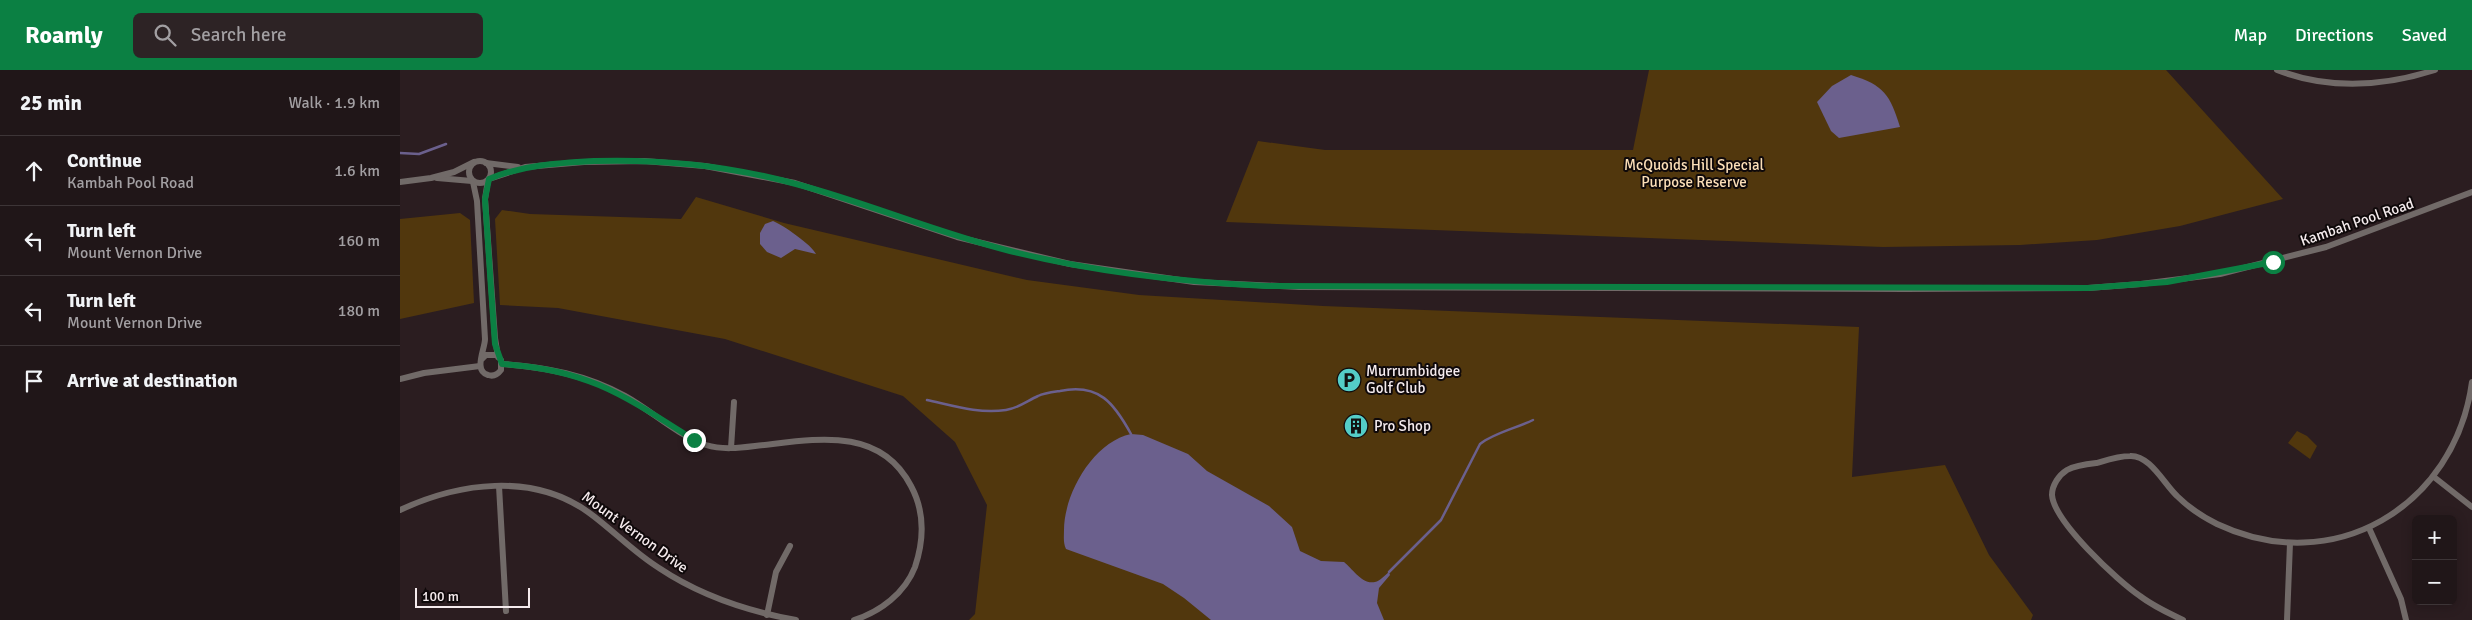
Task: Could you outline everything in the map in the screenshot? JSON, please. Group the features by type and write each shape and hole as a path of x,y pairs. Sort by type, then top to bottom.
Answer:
{"street":[{"path":"2277,70 2321,82 2369,84 2397,81 2435,70"},
{"name":"Kambah Pool Road","path":"485,162 524,167 584,162 627,161 673,163 724,169 802,185 957,236 1042,258 1159,278 1266,286 1906,289 2088,288 2141,284 2220,274 2326,248 2472,192"},
{"path":"400,182 431,178 454,172 474,162 485,162 491,172 485,199 495,338 498,357 502,364 500,372 494,376 484,373 481,363 485,339 476,201 468,170 474,162"},
{"name":"Kambah Pool Road","path":"489,180 524,167"},
{"path":"431,178 472,181 479,184 489,180"},
{"path":"400,379 481,363 490,354 498,357"},
{"path":"502,364 546,368 588,379 626,396 694,440 708,446 731,448 820,439 845,440 867,446 878,452 904,475 917,500 922,535 920,553 910,576 896,595 881,608 854,620"},
{"path":"2183,620 2140,597 2116,578 2074,533 2053,497 2054,486 2066,470 2129,456 2142,458 2176,495 2206,518 2240,534 2290,543 2326,541 2369,528 2407,504 2434,477 2454,446 2463,425 2472,382"},
{"path":"731,448 734,402"},
{"path":"2434,477 2472,507"},
{"path":"498,486 506,611"},
{"name":"Mount Vernon Drive","path":"400,510 452,492 498,486 541,490 566,499 588,512 658,568 687,585 718,599 767,615 796,620"},
{"path":"2369,528 2401,599 2406,620"},
{"path":"2287,620 2290,543"},
{"path":"767,615 776,572 790,546"}],"green space":[{"name":"McQuoids Hill Special Purpose Reserve","path":"1649,70 2166,70 2283,199 2180,226 2097,240 2020,245 1883,247 1226,222 1258,141 1325,150 1633,150"},
{"name":"Murrumbidgee Golf Club","path":"696,197 784,223 1027,280 1139,295 1323,306 1859,327 1852,477 1945,465 1989,555 2033,615 2031,620 969,620 975,614 987,505 955,442 903,396 725,339 558,308 500,305 495,219 502,210 530,214 681,219"},
{"path":"460,213 470,220 474,303 400,319 400,219"},
{"path":"2297,431 2307,436 2317,446 2310,459 2288,443"}],"shaded area":[{"path":"1851,75 1871,83 1884,93 1893,107 1900,127 1839,138 1831,131 1817,102 1832,86"},
{"path":"773,221 797,236 816,254 795,249 781,258 767,252 760,244 760,233 765,224"},
{"path":"1131,434 1143,435 1188,454 1207,471 1269,506 1292,527 1300,551 1321,561 1344,562 1362,579 1370,582 1379,580 1389,572 1390,575 1379,588 1377,603 1384,620 1211,620 1163,584 1066,549 1064,544 1065,516 1075,486 1093,458 1104,447 1117,439"}],"waterway":[{"path":"400,153 419,154 446,144"},
{"path":"927,400 966,409 996,411 1015,408 1046,393 1074,389 1085,390 1104,398 1118,413 1131,434"},
{"path":"1389,572 1441,520 1480,444 1533,420"}],"place":[{"name":"Murrumbidgee Golf Club","path":"1349,380"},
{"name":"Pro Shop","path":"1356,426"}],"route":[{"path":"694,440 626,396 601,384 546,368 502,364 495,344 491,288 485,199 489,179 524,167 584,162 644,161 724,169 795,183 957,236 1042,258 1102,270 1159,278 1266,286 2088,288 2167,282 2220,274 2273,262"}]}
